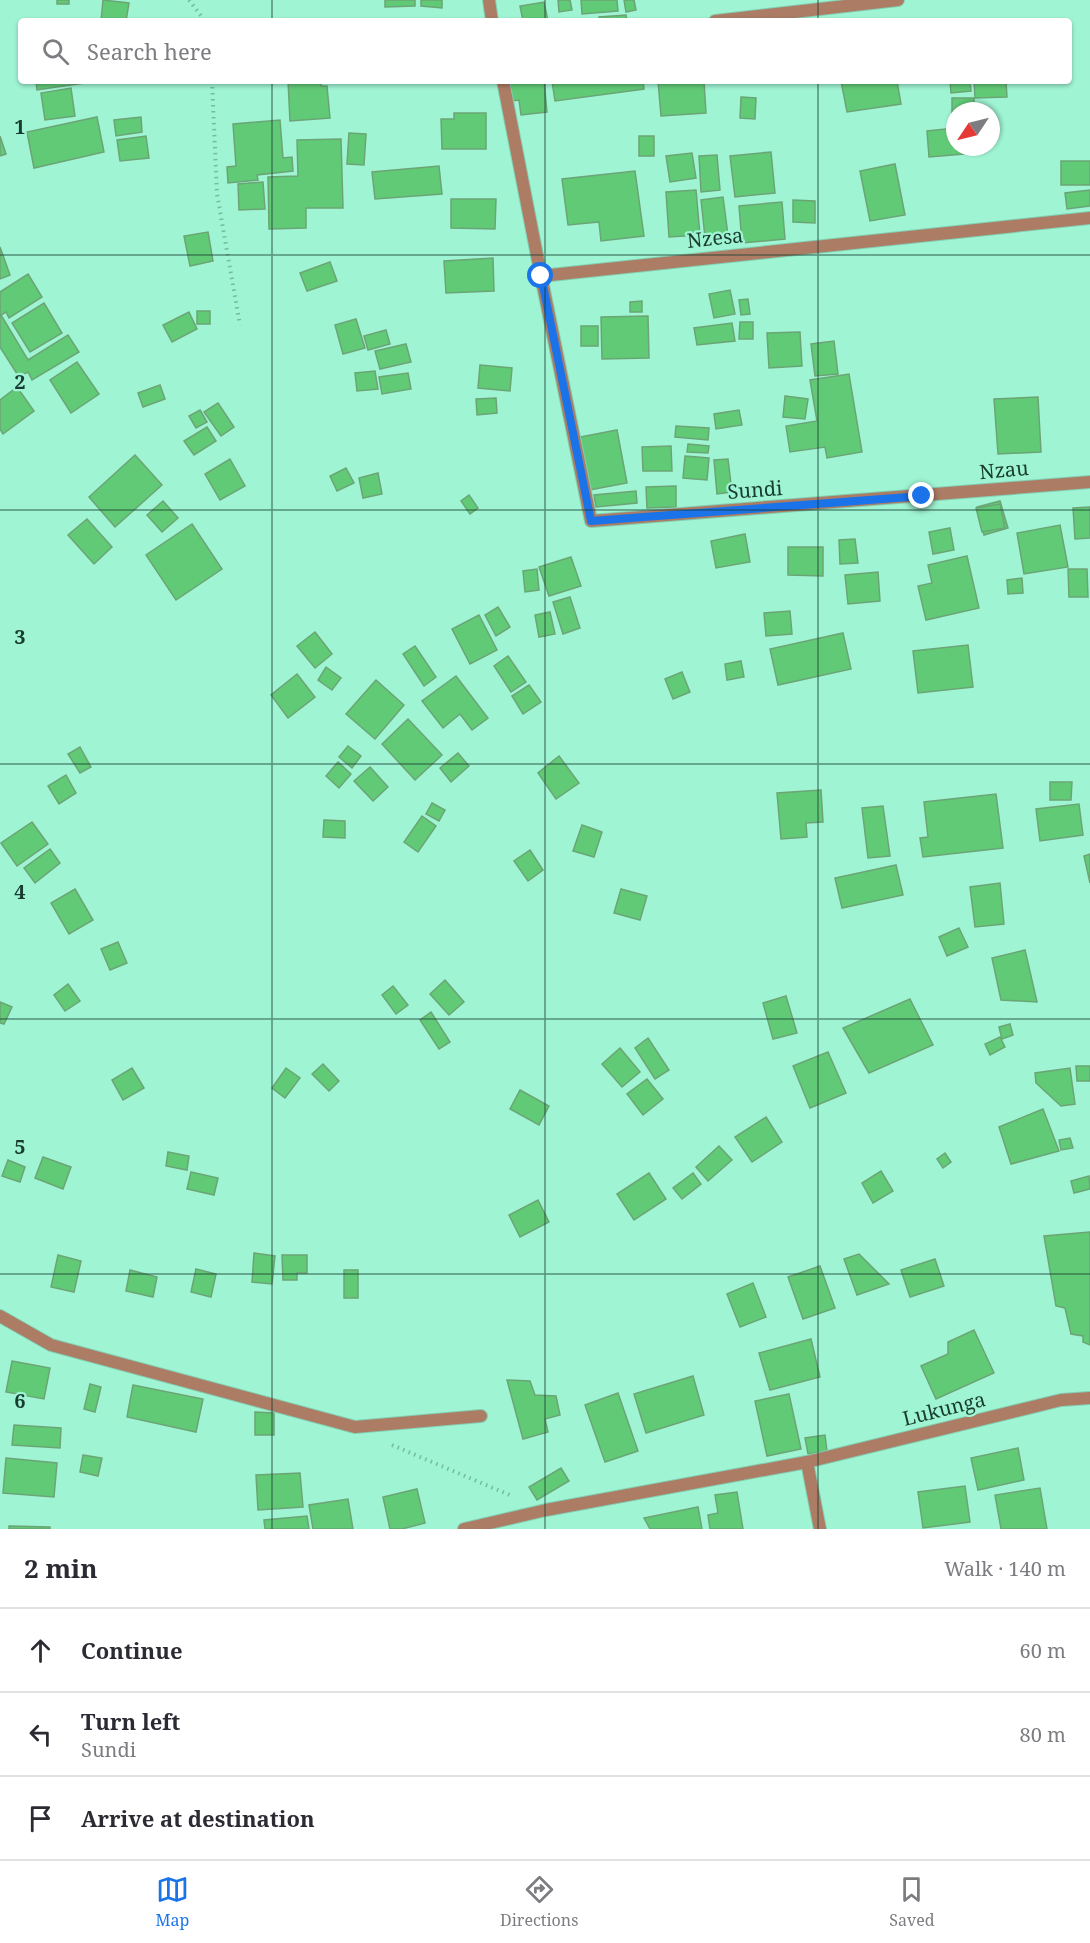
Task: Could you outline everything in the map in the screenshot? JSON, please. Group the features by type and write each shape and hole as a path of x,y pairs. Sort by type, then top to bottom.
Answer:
{"street":[{"path":"489,0 492,18"},
{"path":"741,18 898,0"},
{"path":"504,84 541,276"},
{"name":"Nzesa","path":"541,276 1090,218"},
{"name":"Sundi","path":"541,276 591,521 922,496"},
{"name":"Nzau","path":"922,496 1090,482"},
{"path":"0,1316 51,1345 355,1427 481,1416"},
{"name":"Lukunga","path":"464,1529 546,1510 807,1462 1061,1400 1090,1398"},
{"path":"807,1462 820,1529"}],"path":[{"path":"189,0 203,18"},
{"path":"212,84 217,194 240,325"},
{"path":"355,1427 402,1450 513,1496"}],"building":[{"path":"57,0 69,0 69,4 57,4"},
{"path":"103,0 129,3 126,18 101,18"},
{"path":"385,0 415,0 415,6 385,7"},
{"path":"421,0 442,0 442,8 421,6"},
{"path":"558,0 570,0 572,10 559,12"},
{"path":"581,0 617,0 618,11 582,14"},
{"path":"624,0 634,0 636,10 626,12"},
{"path":"544,2 547,18 522,18 520,6"},
{"path":"626,15 626,18 599,18"},
{"path":"36,84 77,84 37,90"},
{"path":"288,84 327,86 330,118 290,121"},
{"path":"510,84 544,84 547,112 521,115 519,100 512,101"},
{"path":"552,84 643,84 644,89 555,101"},
{"path":"658,84 704,84 706,113 661,116"},
{"path":"842,84 898,84 901,104 847,112"},
{"path":"950,84 970,84 971,91 951,93"},
{"path":"974,84 1006,84 1007,97 975,98"},
{"path":"71,88 75,116 45,120 41,93"},
{"path":"741,97 756,98 755,119 740,118"},
{"path":"952,98 974,98 974,102 952,102"},
{"path":"454,113 486,113 486,149 442,149 441,119 454,119"},
{"path":"97,117 104,152 34,168 27,132"},
{"path":"141,117 142,132 116,136 114,120"},
{"path":"280,120 283,158 292,157 293,171 257,175 258,180 228,183 227,167 236,166 233,124"},
{"path":"946,129 946,156 929,157 927,131"},
{"path":"349,133 366,134 364,165 347,164"},
{"path":"0,136 6,154 0,156"},
{"path":"146,136 149,158 120,161 117,140"},
{"path":"639,136 654,136 654,156 639,156"},
{"path":"341,139 343,208 306,208 306,228 269,229 268,177 298,176 297,140"},
{"path":"771,152 775,193 735,197 730,156"},
{"path":"692,153 696,178 670,182 666,156"},
{"path":"717,155 720,190 701,192 699,156"},
{"path":"1061,161 1090,161 1090,185 1061,185"},
{"path":"895,164 905,215 870,221 860,171"},
{"path":"439,166 442,194 375,199 372,172"},
{"path":"635,171 644,236 601,241 599,222 568,225 562,179"},
{"path":"263,182 265,209 239,210 238,184"},
{"path":"696,190 700,235 669,237 666,192"},
{"path":"1090,190 1090,206 1067,209 1065,193"},
{"path":"723,197 728,235 705,237 701,200"},
{"path":"451,199 496,199 495,229 451,228"},
{"path":"793,200 815,201 815,223 793,222"},
{"path":"782,202 785,239 742,243 739,206"},
{"path":"208,232 213,261 190,266 184,236"},
{"path":"0,247 10,275 0,279"},
{"path":"493,258 494,291 446,293 444,261"},
{"path":"330,262 337,281 307,291 300,273"},
{"path":"28,274 42,297 9,318 6,312 1,315 28,360 68,335 79,352 32,380 28,372 19,377 0,347 0,292"},
{"path":"730,290 735,314 714,318 709,294"},
{"path":"748,299 750,314 741,315 739,300"},
{"path":"642,301 642,312 630,312 630,302"},
{"path":"44,303 62,333 30,352 12,323"},
{"path":"197,311 210,311 210,324 197,324"},
{"path":"189,312 197,329 172,342 163,325"},
{"path":"648,316 649,358 602,359 601,317"},
{"path":"356,319 365,348 343,354 335,325"},
{"path":"740,322 753,322 753,339 739,339"},
{"path":"732,323 735,341 697,345 694,328"},
{"path":"581,326 598,326 598,346 581,346"},
{"path":"386,330 390,344 368,350 364,336"},
{"path":"800,332 802,366 769,368 767,333"},
{"path":"834,341 838,374 815,376 811,344"},
{"path":"406,344 411,362 380,369 375,351"},
{"path":"77,362 99,394 71,413 50,380"},
{"path":"480,365 512,368 510,391 478,388"},
{"path":"375,371 378,389 357,391 355,373"},
{"path":"408,373 411,389 382,394 379,377"},
{"path":"849,374 862,452 827,458 825,447 790,452 786,426 817,421 810,380"},
{"path":"160,385 165,399 143,407 138,393"},
{"path":"17,387 34,411 3,434 0,429 0,400"},
{"path":"785,396 808,399 805,419 783,417"},
{"path":"1038,397 1041,452 998,454 994,399"},
{"path":"496,398 497,413 477,415 476,399"},
{"path":"218,403 234,427 221,436 204,412"},
{"path":"200,410 207,422 196,428 189,416"},
{"path":"739,410 742,425 716,429 714,414"},
{"path":"676,426 709,428 708,440 675,437"},
{"path":"207,427 216,441 194,455 184,441"},
{"path":"617,430 627,483 589,490 580,437"},
{"path":"688,444 709,446 708,453 687,452"},
{"path":"671,446 672,471 643,471 642,447"},
{"path":"135,455 162,485 115,527 89,497"},
{"path":"685,456 709,458 707,480 683,478"},
{"path":"230,459 245,486 220,500 205,474"},
{"path":"728,459 732,492 717,494 714,460"},
{"path":"346,468 354,483 337,491 330,476"},
{"path":"378,473 382,494 363,498 359,478"},
{"path":"676,486 676,507 647,508 646,487"},
{"path":"636,491 637,503 596,507 594,495"},
{"path":"469,495 478,508 470,514 461,501"},
{"path":"163,501 178,518 162,532 147,515"},
{"path":"1000,501 1008,528 984,535 977,507"},
{"path":"1000,504 1005,528 982,532 976,508"},
{"path":"1090,507 1090,538 1075,539 1073,508"},
{"path":"87,519 112,547 94,564 68,535"},
{"path":"192,524 222,569 176,600 146,555"},
{"path":"1060,525 1068,567 1024,574 1017,533"},
{"path":"950,528 954,550 933,554 929,532"},
{"path":"745,534 750,562 716,568 711,541"},
{"path":"855,539 858,563 840,564 839,540"},
{"path":"788,547 823,547 823,576 788,575"},
{"path":"967,556 979,608 926,620 918,586 932,583 928,565"},
{"path":"571,557 581,586 549,596 539,567"},
{"path":"537,569 539,590 525,592 523,571"},
{"path":"1068,569 1087,569 1088,597 1069,597"},
{"path":"878,572 880,601 848,604 845,575"},
{"path":"1022,578 1023,593 1008,594 1007,580"},
{"path":"570,597 580,628 563,634 553,602"},
{"path":"498,607 510,627 496,636 485,615"},
{"path":"790,611 792,634 766,636 764,613"},
{"path":"550,612 555,634 539,637 535,615"},
{"path":"479,615 497,650 470,664 452,629"},
{"path":"315,632 332,654 315,668 297,646"},
{"path":"843,633 851,669 778,685 770,649"},
{"path":"968,645 973,687 918,693 913,651"},
{"path":"415,646 436,677 424,686 403,654"},
{"path":"508,656 526,682 511,692 494,666"},
{"path":"741,661 744,677 727,680 725,664"},
{"path":"326,667 341,678 332,690 318,680"},
{"path":"682,672 690,692 673,699 665,679"},
{"path":"297,674 315,697 288,718 271,695"},
{"path":"456,676 488,718 472,730 460,714 443,728 422,701"},
{"path":"376,680 404,705 375,739 346,714"},
{"path":"529,685 541,702 523,714 512,696"},
{"path":"408,719 442,755 415,780 382,744"},
{"path":"348,746 361,756 352,768 339,757"},
{"path":"80,747 91,767 80,773 68,754"},
{"path":"458,753 469,766 451,782 440,768"},
{"path":"559,756 579,783 556,799 538,773"},
{"path":"338,762 351,774 339,788 326,776"},
{"path":"370,767 388,787 373,801 354,781"},
{"path":"66,775 76,793 59,804 48,786"},
{"path":"1050,782 1072,782 1071,800 1050,800"},
{"path":"821,790 823,822 806,823 807,837 781,839 777,793"},
{"path":"996,794 1003,848 923,857 920,838 928,837 924,802"},
{"path":"432,803 445,810 439,821 426,814"},
{"path":"1079,804 1083,835 1040,841 1036,809"},
{"path":"883,806 890,856 868,858 862,808"},
{"path":"422,816 436,826 418,852 404,842"},
{"path":"324,820 345,821 345,838 323,837"},
{"path":"32,822 48,844 17,866 1,843"},
{"path":"582,825 602,832 594,857 573,851"},
{"path":"50,849 60,863 35,883 24,868"},
{"path":"530,850 543,870 528,881 514,861"},
{"path":"1090,854 1090,883 1084,856"},
{"path":"896,865 903,895 842,908 835,878"},
{"path":"1000,883 1004,924 975,927 970,887"},
{"path":"75,889 93,920 69,934 51,903"},
{"path":"621,889 647,896 640,920 614,913"},
{"path":"959,928 968,947 947,956 939,937"},
{"path":"118,942 127,963 110,970 101,949"},
{"path":"1025,950 1037,1002 1001,1000 992,958"},
{"path":"445,980 464,1002 449,1015 430,994"},
{"path":"68,984 80,1001 65,1011 54,995"},
{"path":"393,986 408,1005 396,1014 382,995"},
{"path":"786,996 797,1033 773,1039 763,1003"},
{"path":"910,999 933,1045 869,1073 843,1028"},
{"path":"0,1002 12,1007 4,1024 0,1023"},
{"path":"431,1012 450,1042 439,1049 420,1020"},
{"path":"1010,1024 1013,1035 1002,1039 999,1027"},
{"path":"1000,1037 1005,1047 990,1055 985,1044"},
{"path":"648,1038 669,1070 655,1079 635,1048"},
{"path":"620,1048 640,1072 622,1087 602,1064"},
{"path":"828,1052 846,1093 810,1108 793,1066"},
{"path":"323,1064 339,1081 329,1091 312,1074"},
{"path":"1076,1066 1090,1066 1090,1081 1077,1081"},
{"path":"132,1068 144,1088 123,1100 112,1080"},
{"path":"286,1068 300,1078 285,1098 272,1088"},
{"path":"1070,1068 1075,1104 1061,1106 1036,1083 1035,1073"},
{"path":"647,1079 663,1099 643,1115 627,1094"},
{"path":"520,1090 549,1106 539,1125 510,1109"},
{"path":"1043,1109 1059,1151 1011,1164 999,1127"},
{"path":"766,1117 782,1142 752,1162 735,1137"},
{"path":"1070,1138 1073,1148 1061,1150 1059,1140"},
{"path":"719,1146 732,1160 708,1181 696,1167"},
{"path":"168,1152 189,1156 187,1170 166,1166"},
{"path":"945,1153 951,1162 943,1168 937,1159"},
{"path":"43,1157 71,1167 63,1189 35,1178"},
{"path":"8,1160 25,1167 20,1182 2,1176"},
{"path":"881,1171 893,1191 873,1203 862,1183"},
{"path":"191,1172 218,1178 214,1195 187,1189"},
{"path":"649,1173 666,1199 634,1220 617,1194"},
{"path":"693,1173 701,1184 682,1199 673,1188"},
{"path":"1089,1176 1090,1189 1074,1193 1071,1181"},
{"path":"538,1200 549,1222 520,1237 509,1215"},
{"path":"1090,1232 1090,1345 1083,1342 1083,1336 1071,1334 1065,1308 1056,1306 1044,1236"},
{"path":"254,1253 275,1256 272,1284 252,1282"},
{"path":"859,1254 889,1284 857,1295 844,1259"},
{"path":"58,1255 81,1261 74,1292 51,1287"},
{"path":"282,1255 307,1255 307,1273 297,1273 297,1280 283,1280"},
{"path":"935,1259 944,1286 910,1297 901,1270"},
{"path":"820,1266 835,1308 803,1319 788,1277"},
{"path":"196,1269 216,1274 211,1297 191,1292"},
{"path":"130,1270 157,1277 153,1297 126,1291"},
{"path":"344,1270 358,1270 358,1298 344,1298"},
{"path":"753,1283 766,1317 740,1327 727,1294"},
{"path":"974,1330 994,1373 936,1399 921,1366 948,1354 948,1342"},
{"path":"811,1339 820,1377 770,1390 759,1353"},
{"path":"12,1361 50,1368 44,1399 6,1392"},
{"path":"693,1376 704,1415 646,1433 634,1394"},
{"path":"507,1380 530,1381 535,1395 556,1396 560,1415 545,1419 548,1432 523,1439"},
{"path":"90,1384 101,1387 95,1412 84,1409"},
{"path":"133,1385 203,1399 196,1432 127,1417"},
{"path":"618,1393 638,1451 605,1462 585,1405"},
{"path":"789,1394 801,1449 767,1456 755,1401"},
{"path":"255,1412 274,1413 274,1435 255,1435"},
{"path":"14,1425 61,1428 60,1448 12,1445"},
{"path":"825,1435 827,1451 808,1454 805,1438"},
{"path":"1018,1448 1024,1480 978,1490 971,1458"},
{"path":"83,1455 102,1458 98,1476 80,1472"},
{"path":"6,1458 57,1463 54,1497 3,1493"},
{"path":"561,1468 569,1481 537,1500 529,1487"},
{"path":"300,1473 303,1507 258,1510 256,1475"},
{"path":"965,1486 970,1522 923,1528 918,1492"},
{"path":"1040,1488 1047,1529 1001,1529 995,1495"},
{"path":"417,1489 425,1523 402,1529 390,1529 383,1497"},
{"path":"737,1492 743,1529 710,1529 708,1515 718,1513 715,1495"},
{"path":"348,1499 353,1529 313,1529 309,1505"},
{"path":"698,1507 702,1529 650,1529 644,1518"},
{"path":"307,1516 309,1529 265,1529 264,1520"},
{"path":"9,1526 50,1527 50,1529 9,1529"}],"route":[{"path":"541,276 591,521 922,496"}]}
